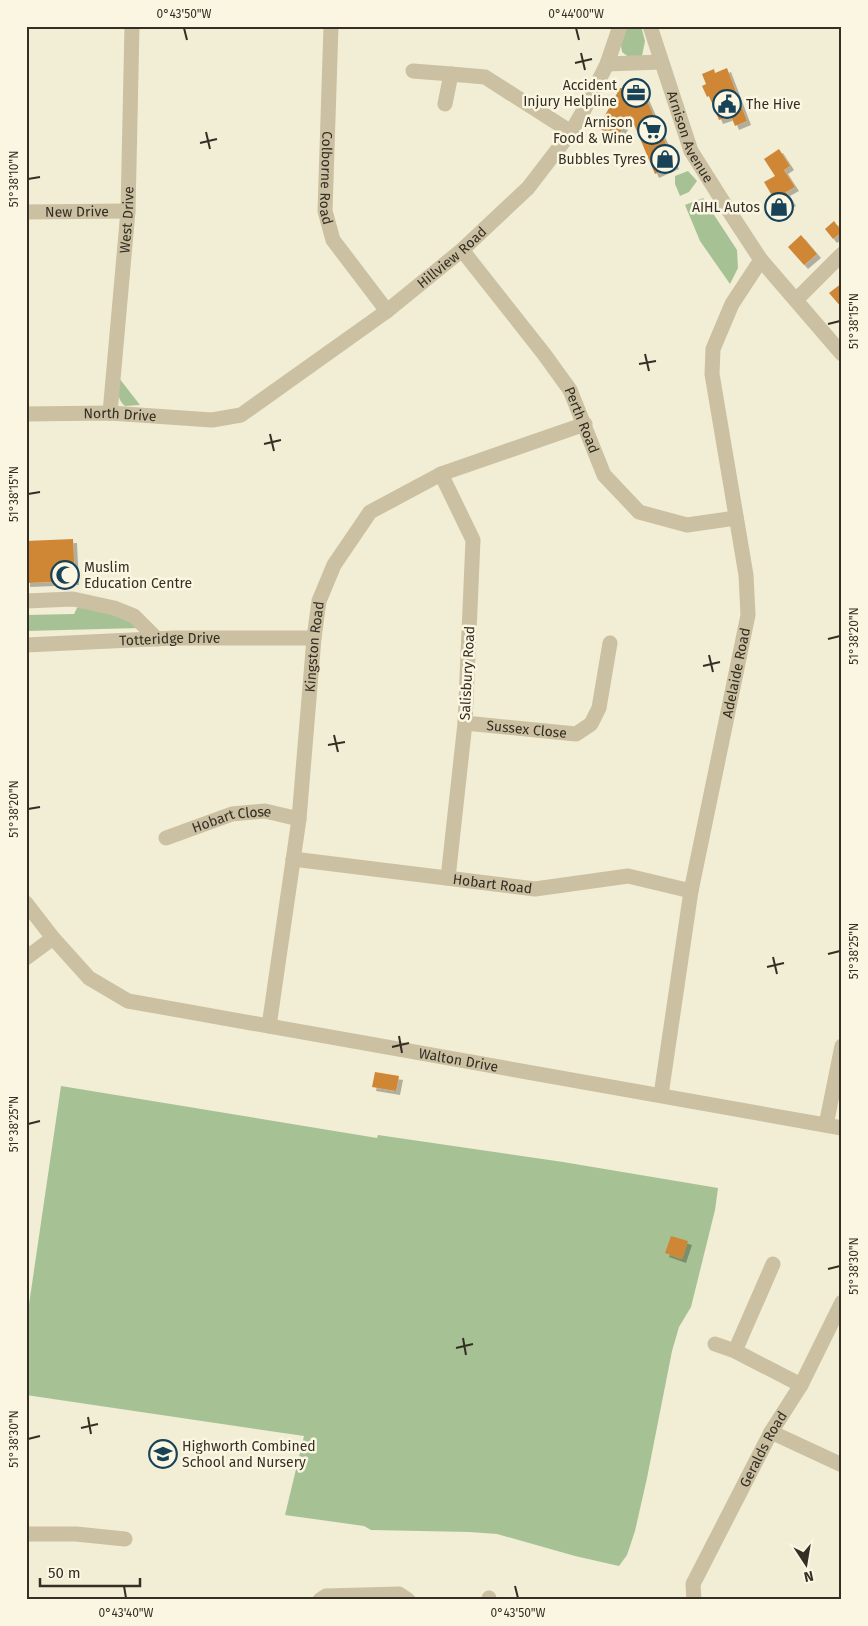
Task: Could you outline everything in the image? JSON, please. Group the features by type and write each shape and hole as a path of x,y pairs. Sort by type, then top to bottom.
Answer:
{"street":[{"name":"West Drive","path":"110,413 128,211 132,26"},
{"name":"Colborne Road","path":"331,26 325,211 332,240 387,311"},
{"name":"Hillview Road","path":"212,420 241,415 387,311 462,250 528,188 571,132 607,64 620,26"},
{"name":"Arnison Avenue","path":"650,26 691,151 726,208 762,260 842,354"},
{"path":"607,64 661,62"},
{"path":"413,71 485,77 571,132"},
{"path":"445,104 451,74"},
{"name":"New Drive","path":"26,212 128,211"},
{"name":"Perth Road","path":"462,250 570,390 604,475 639,512 687,524 736,518"},
{"path":"796,300 842,254"},
{"name":"Adelaide Road","path":"661,1096 692,891 748,615 746,575 712,374 713,349 732,304 762,260"},
{"name":"North Drive","path":"26,414 110,413 212,420"},
{"name":"Kingston Road","path":"269,1026 299,819 314,638 319,601 334,565 370,512 441,474 585,424"},
{"name":"Salisbury Road","path":"441,474 473,540 465,723 448,878"},
{"path":"26,601 73,599 114,608 134,616 157,639"},
{"name":"Totteridge Drive","path":"26,645 157,639 314,638"},
{"name":"Sussex Close","path":"465,723 576,734 591,724 599,708 610,643"},
{"name":"Hobart Close","path":"166,838 232,814 265,811 299,819"},
{"name":"Hobart Road","path":"293,859 534,889 628,876 692,891"},
{"name":"Walton Drive","path":"26,903 53,938 89,978 128,1001 842,1128"},
{"path":"26,958 53,938"},
{"path":"826,1125 842,1046"},
{"path":"735,1351 773,1264"},
{"name":"Geralds Road","path":"694,1600 693,1584 771,1432 801,1385 842,1302"},
{"path":"715,1344 735,1351 801,1385"},
{"path":"771,1432 842,1465"},
{"path":"26,1534 76,1534 126,1540"},
{"path":"320,1600 326,1596 399,1594 408,1600"}],"green space":[{"path":"627,26 641,26 645,41 642,56 630,58 622,52 621,45"},
{"path":"688,171 697,181 689,192 680,196 675,184 675,176"},
{"path":"703,198 737,250 738,268 730,284 700,241 685,205"},
{"path":"119,378 140,405 125,406 122,403 118,394"},
{"path":"84,606 138,619 140,628 26,631 26,615 74,614 77,608"},
{"path":"61,1086 377,1138 378,1135 563,1162 718,1188 715,1210 691,1307 679,1327 672,1351 635,1531 627,1555 619,1566 497,1534 371,1530 364,1526 285,1515 304,1436 26,1395 26,1325"}],"building":[{"name":"The Hive","path":"727,68 747,121 735,126 731,116 719,120 709,96 707,97 702,86 706,84 702,74 714,69 715,73"},
{"path":"620,88 642,89 675,165 655,174 630,115 617,138 598,128"},
{"path":"779,149 790,166 784,170 795,187 786,192 792,202 780,209 764,182 775,176 764,159"},
{"path":"834,221 842,232 833,239 825,229"},
{"path":"801,235 817,254 804,265 788,247"},
{"path":"842,283 842,308 829,293"},
{"path":"73,539 75,581 26,583 26,541"},
{"path":"375,1072 399,1076 396,1091 372,1087"},
{"path":"671,1236 688,1241 682,1259 665,1253"}],"place":[{"name":"Accident Injury Helpline","path":"636,93"},
{"name":"The Hive","path":"727,104"},
{"name":"Arnison Food & Wine","path":"652,130"},
{"name":"Bubbles Tyres","path":"665,159"},
{"name":"AIHL Autos","path":"779,207"},
{"name":"Muslim Education Centre","path":"65,575"},
{"name":"Highworth Combined School and Nursery","path":"163,1454"}]}
